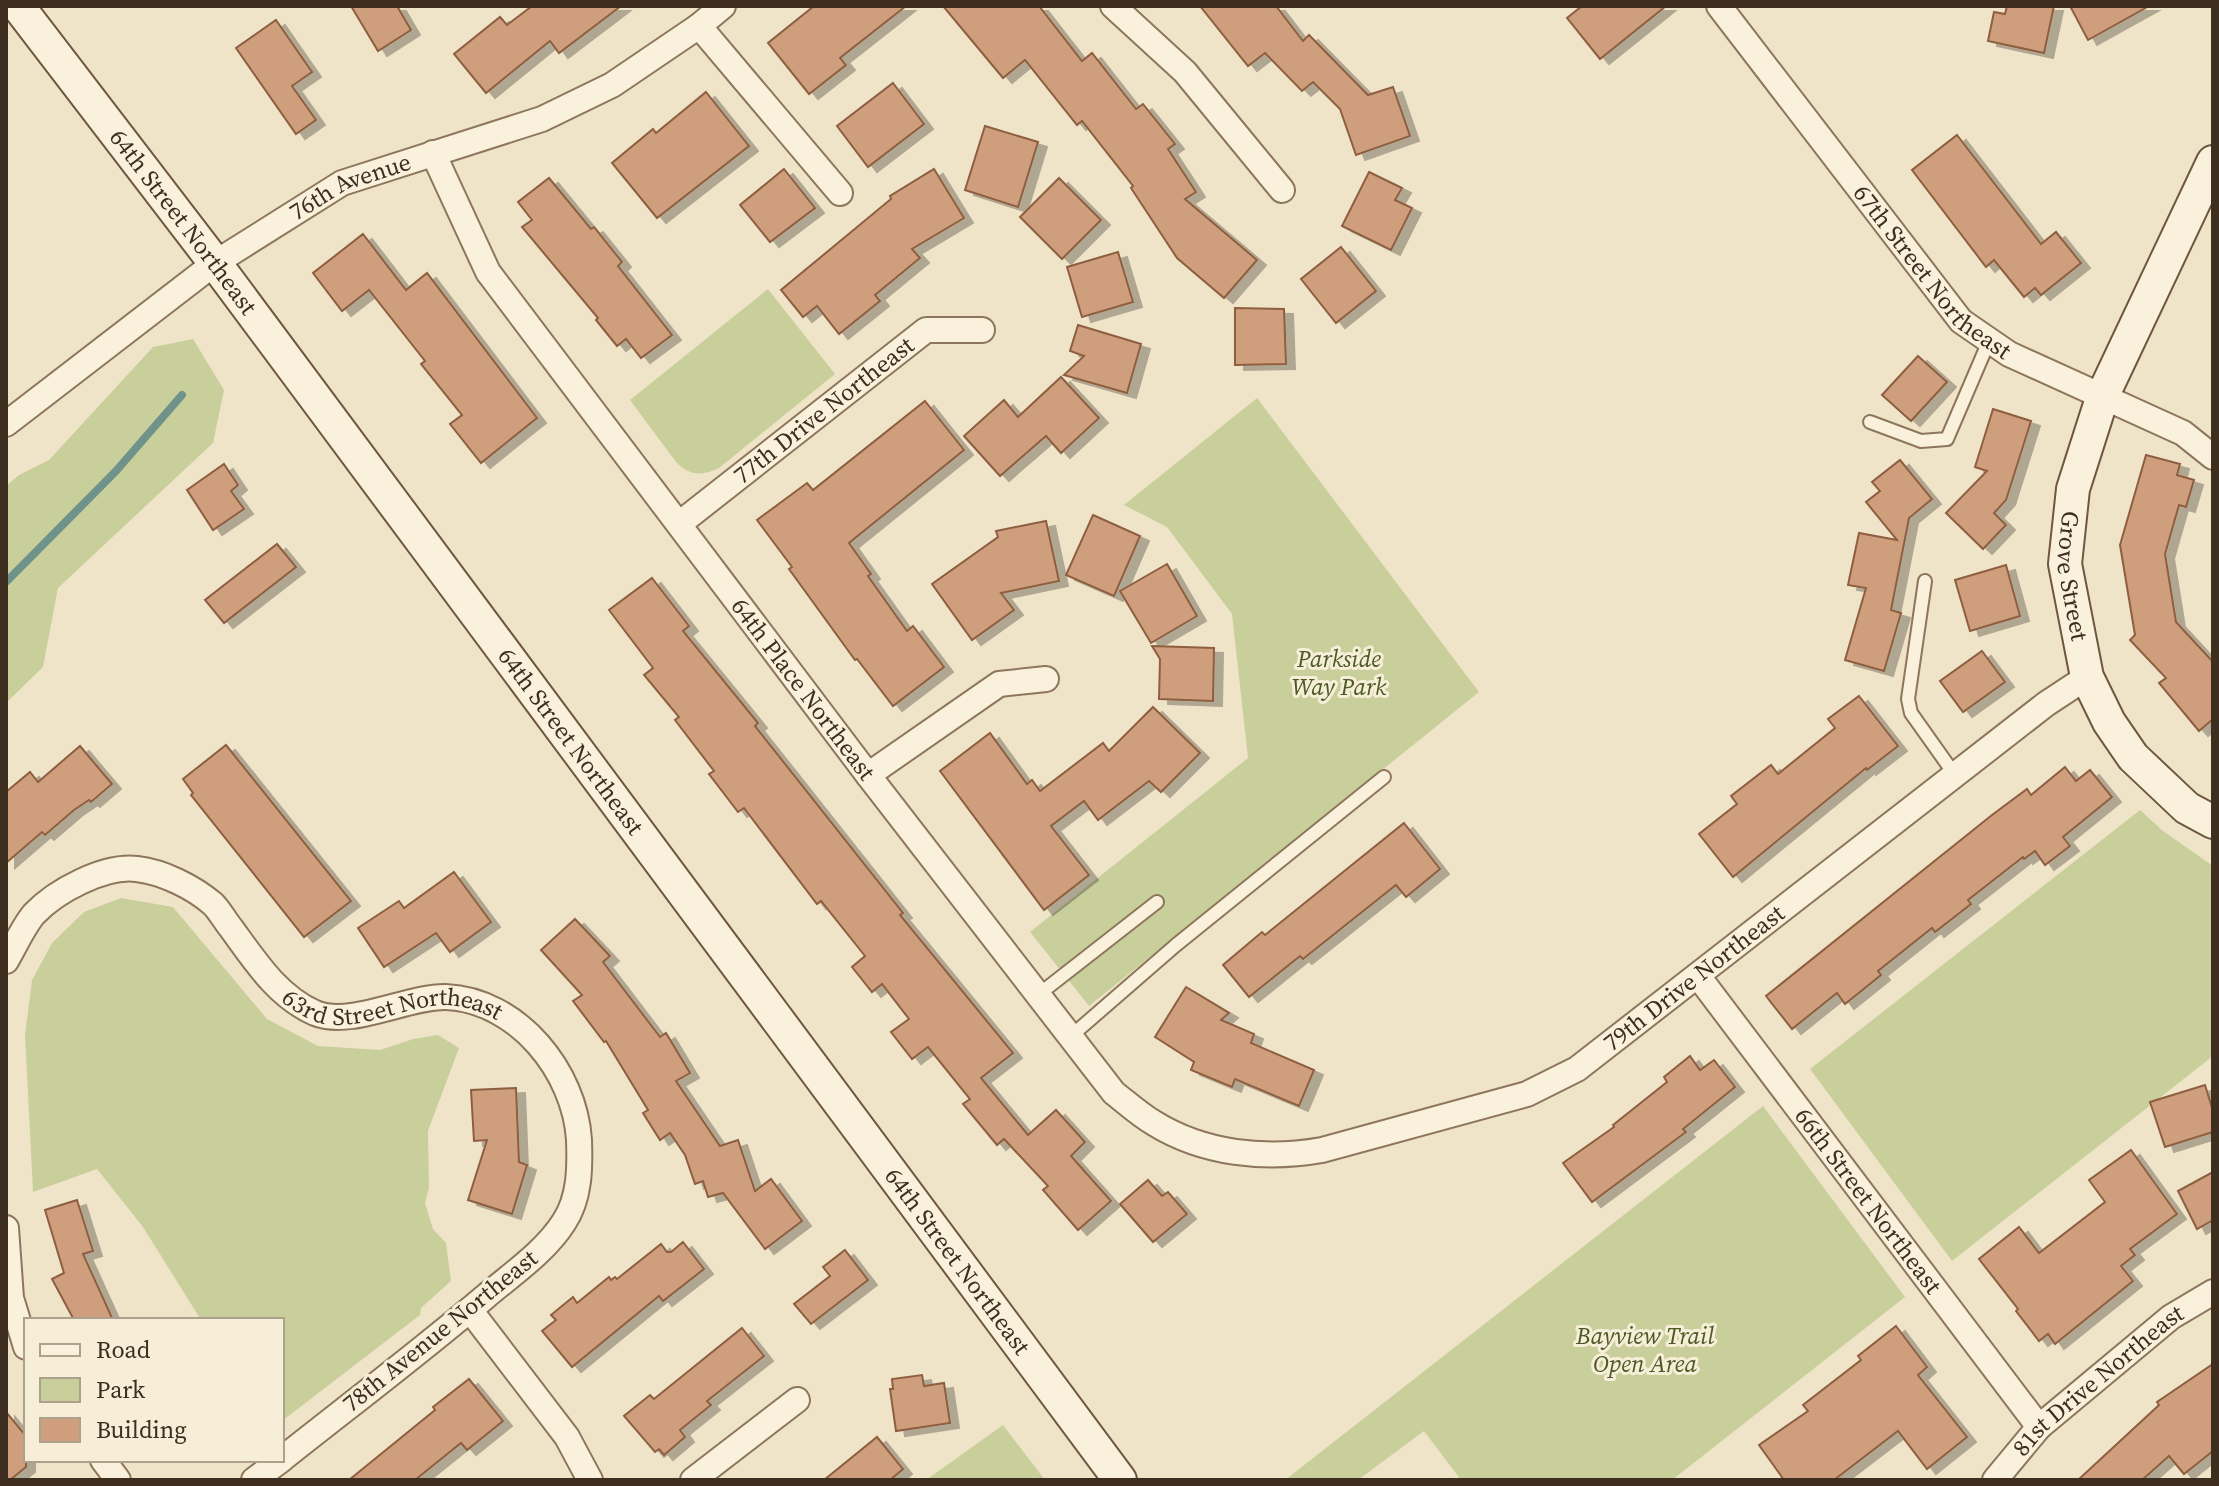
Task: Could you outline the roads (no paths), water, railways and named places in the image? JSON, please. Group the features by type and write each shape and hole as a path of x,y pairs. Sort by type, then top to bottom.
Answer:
{"main road":[{"name":"64th Street Northeast","path":"18,6 215,263 1120,1480"},
{"name":"Grove Street","path":"2213,162 2103,395 2073,489 2065,564 2087,677 2109,722 2133,757 2187,808 2213,822"}],"street":[{"name":"76th Avenue","path":"6,424 215,263 342,183 542,119 612,85 723,6"},
{"path":"1113,6 1185,72 1282,190"},
{"name":"67th Street Northeast","path":"1719,6 1961,321 2009,354 2183,433 2213,457"},
{"path":"699,26 840,193"},
{"name":"64th Place Northeast","path":"433,153 488,272 868,775 1114,1093 1153,1123 1186,1139 1243,1154"},
{"name":"77th Drive Northeast","path":"679,524 926,330 982,330"},
{"name":"79th Drive Northeast","path":"1243,1154 1290,1155 1322,1150 1527,1094 1577,1069 2046,704 2087,677"},
{"path":"868,775 999,684 1046,679"},
{"name":"63rd Street Northeast","path":"6,961 34,915 66,889 100,874 135,869 178,881 213,905 270,981 294,1001 319,1015 347,1016 447,997 491,1008 531,1036 555,1067 572,1101 579,1138 578,1188"},
{"name":"66th Street Northeast","path":"1698,976 2039,1427"},
{"name":"78th Avenue Northeast","path":"284,1458 470,1310 539,1251 565,1221 578,1188"},
{"path":"6,1228 11,1298 24,1340"},
{"name":"81st Drive Northeast","path":"1995,1480 2039,1427 2171,1317 2213,1292"},
{"path":"470,1310 567,1437 590,1480"},
{"path":"693,1480 797,1400"},
{"path":"104,1462 118,1480"},
{"name":"78th Avenue Northeast","path":"254,1480 278,1462"}],"lane":[{"path":"1870,422 1921,441 1947,439 1989,341"},
{"path":"1925,581 1908,699 1911,713 1955,775"},
{"path":"1070,1037 1176,945 1384,777"},
{"path":"1038,995 1157,902"}],"waterway":[{"path":"6,582 116,471 182,395"}],"park label":[{"name":"Parkside Way Park","path":"1339,673"},
{"name":"Bayview Trail Open Area","path":"1645,1350"}]}
